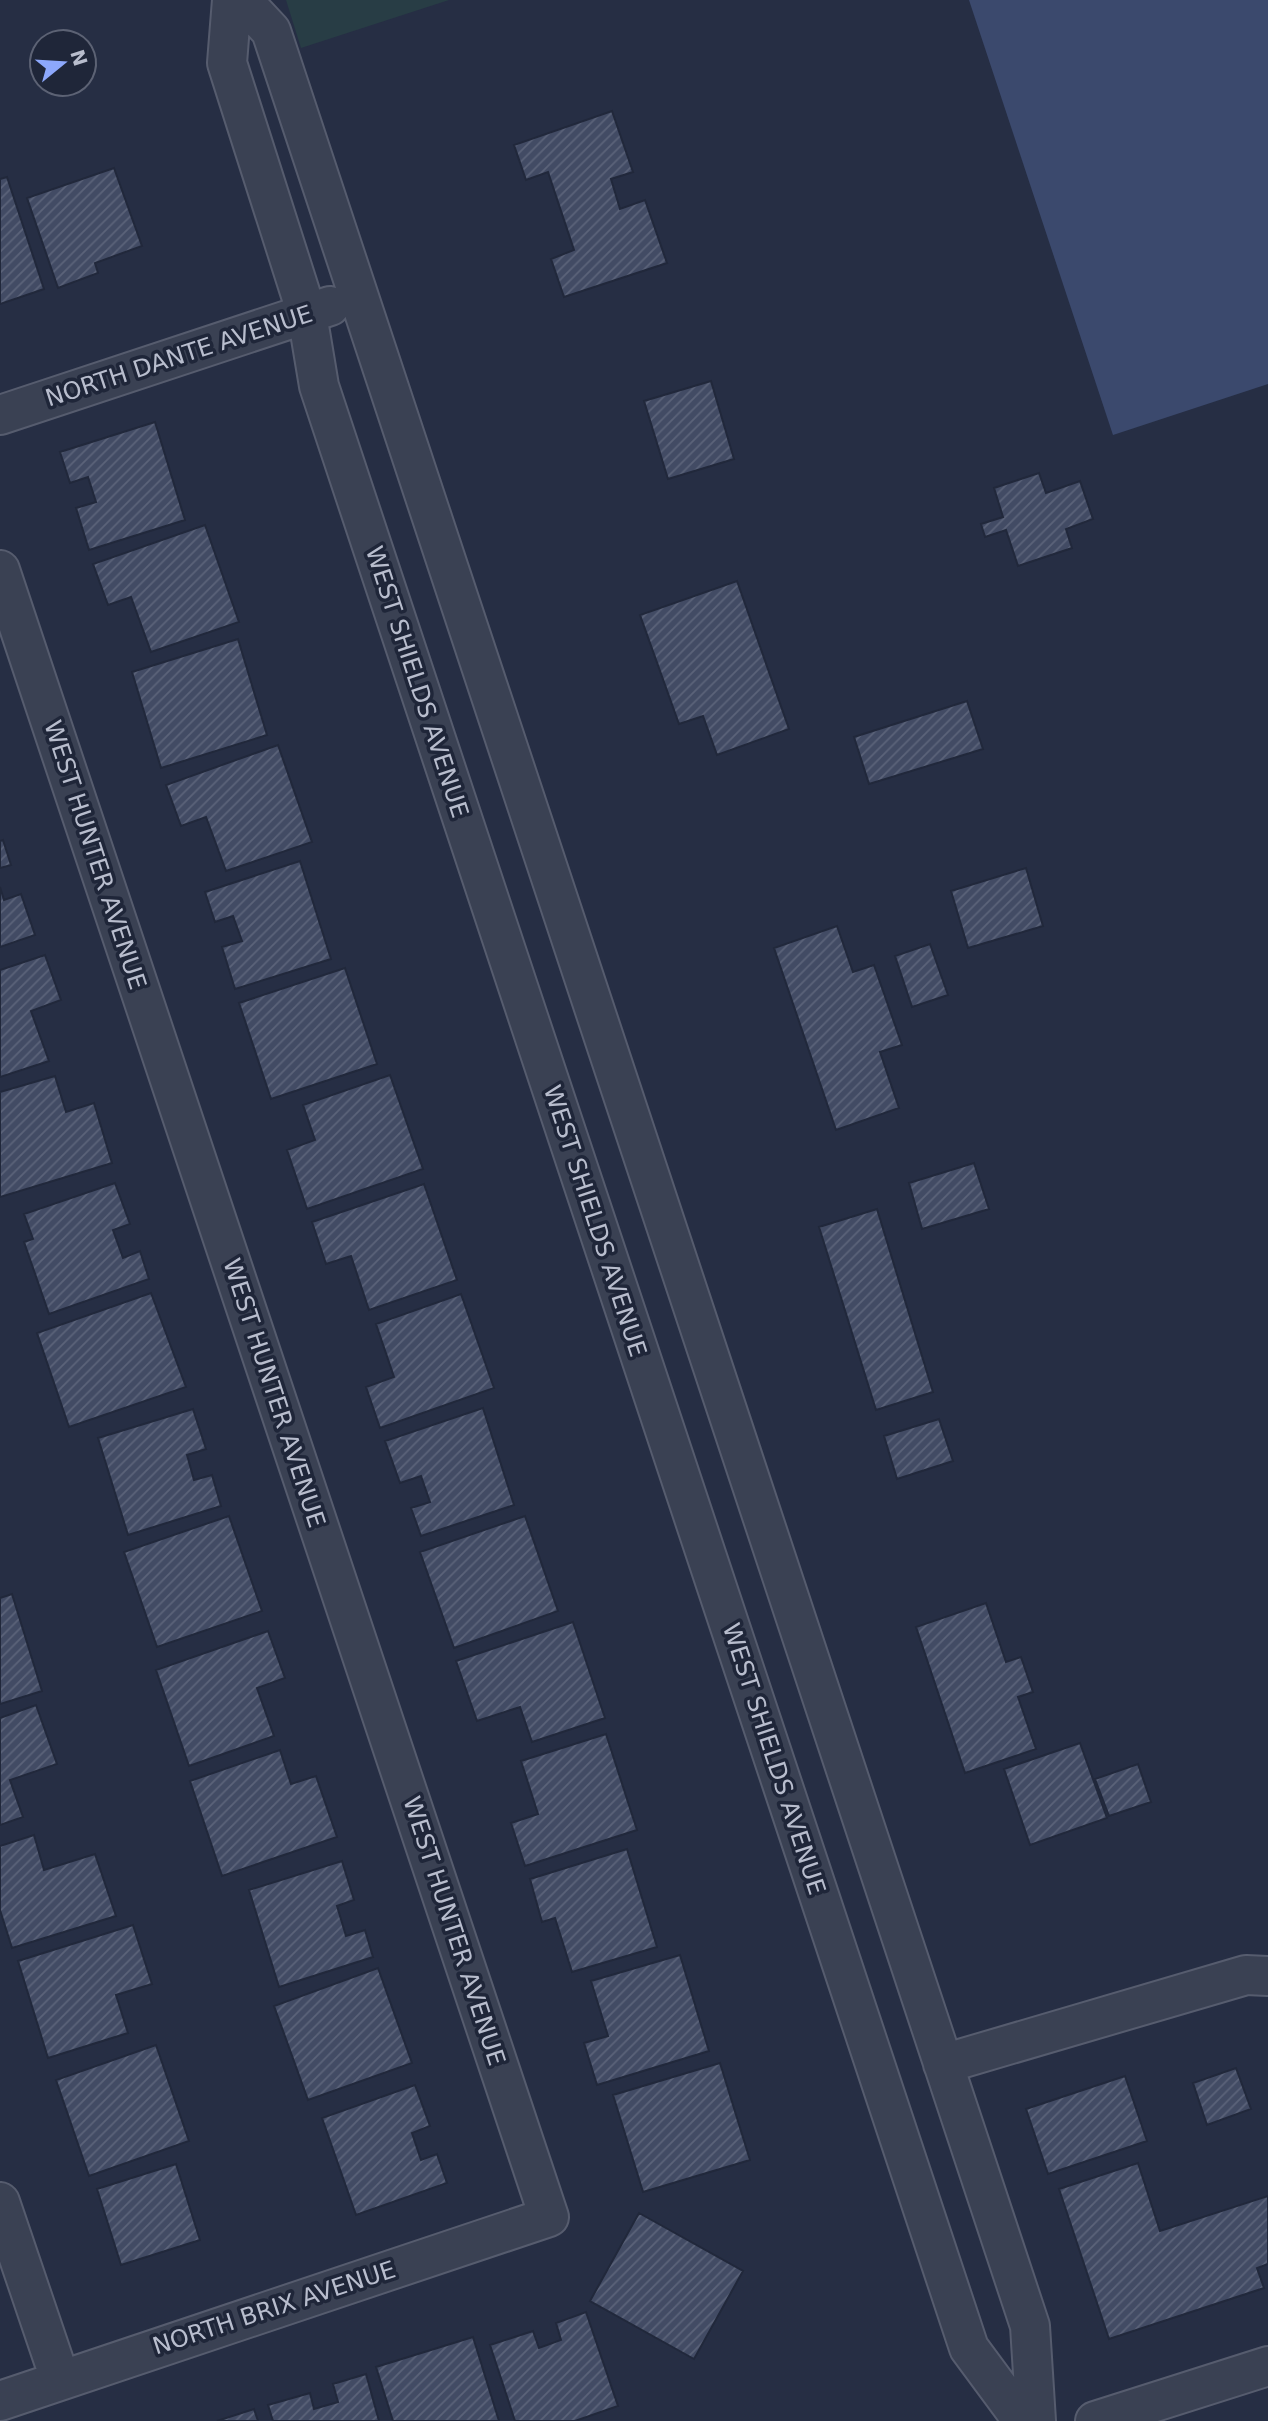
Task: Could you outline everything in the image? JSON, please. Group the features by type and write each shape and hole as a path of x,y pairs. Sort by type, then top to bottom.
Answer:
{"street":[{"name":"WEST SHIELDS AVENUE","path":"232,0 227,64 307,314 318,386 969,2348 1023,2421"},
{"path":"243,0 271,31 1030,2326 1036,2421"},
{"name":"NORTH DANTE AVENUE","path":"0,415 358,296"},
{"name":"WEST HUNTER AVENUE","path":"0,570 549,2217"},
{"path":"943,2064 1246,1975 1268,1976"},
{"path":"0,2202 60,2379"},
{"name":"NORTH BRIX AVENUE","path":"0,2400 549,2217"},
{"path":"1096,2421 1268,2366"}],"shaded area":[{"path":"286,0 449,0 301,48"}],"water":[{"path":"969,0 1268,0 1268,384 1113,435"}],"building":[{"path":"612,111 633,172 611,179 620,209 645,200 667,263 564,297 551,259 574,250 548,172 526,180 514,145"},
{"path":"114,168 142,246 95,263 98,273 58,288 27,198"},
{"path":"7,177 44,289 0,304 0,179"},
{"path":"711,381 734,459 668,479 644,401"},
{"path":"155,422 185,520 89,550 76,508 96,502 88,477 70,483 60,452"},
{"path":"1039,473 1046,493 1080,481 1093,519 1066,529 1072,548 1018,566 1006,530 985,537 981,524 1003,517 994,488"},
{"path":"205,525 239,622 151,652 131,597 108,605 93,564"},
{"path":"737,581 789,729 717,755 703,716 679,724 640,615"},
{"path":"238,639 267,735 161,768 132,672"},
{"path":"967,701 983,749 869,784 854,737"},
{"path":"278,745 312,842 226,871 206,817 181,826 166,785"},
{"path":"3,840 11,865 0,868 0,841"},
{"path":"300,861 331,959 235,989 222,947 242,941 233,916 215,922 205,892"},
{"path":"1026,868 1043,926 968,948 951,891"},
{"path":"0,887 4,900 21,894 35,935 0,947"},
{"path":"837,926 853,972 874,965 902,1045 880,1052 899,1108 836,1130 774,948"},
{"path":"930,944 948,995 912,1007 895,956"},
{"path":"45,955 61,1000 31,1011 49,1061 0,1077 0,970"},
{"path":"345,968 377,1064 271,1099 239,1003"},
{"path":"390,1075 423,1169 307,1209 287,1150 315,1140 303,1105"},
{"path":"55,1076 66,1112 94,1103 112,1163 0,1197 0,1092"},
{"path":"974,1163 989,1209 922,1229 909,1183"},
{"path":"115,1183 130,1224 113,1230 123,1258 140,1251 149,1279 49,1314 24,1242 33,1239 24,1214"},
{"path":"424,1184 457,1280 369,1310 351,1256 326,1264 312,1222"},
{"path":"877,1209 933,1392 876,1410 819,1227"},
{"path":"151,1293 186,1387 69,1427 37,1333"},
{"path":"461,1294 494,1388 380,1428 366,1387 394,1377 376,1324"},
{"path":"483,1408 514,1505 421,1536 411,1508 430,1502 421,1476 400,1483 385,1441"},
{"path":"193,1409 206,1449 187,1455 194,1480 212,1475 221,1506 128,1535 98,1438"},
{"path":"939,1419 953,1461 897,1479 884,1436"},
{"path":"229,1516 262,1611 157,1647 124,1552"},
{"path":"525,1516 558,1611 454,1648 420,1552"},
{"path":"12,1594 42,1691 0,1704 0,1598"},
{"path":"986,1603 1006,1662 1021,1657 1033,1692 1018,1697 1036,1749 965,1773 916,1627"},
{"path":"573,1622 605,1718 532,1742 520,1707 477,1721 456,1661"},
{"path":"268,1631 285,1678 257,1688 274,1736 189,1766 156,1670"},
{"path":"36,1705 57,1764 10,1780 23,1817 0,1825 0,1718"},
{"path":"606,1734 637,1830 525,1866 511,1823 538,1814 521,1761"},
{"path":"1080,1743 1107,1818 1030,1845 1004,1769"},
{"path":"280,1750 291,1784 316,1776 337,1837 222,1876 190,1781"},
{"path":"1138,1764 1151,1802 1109,1816 1095,1779"},
{"path":"34,1835 44,1870 95,1854 116,1916 12,1948 0,1910 0,1846"},
{"path":"627,1849 657,1947 572,1972 555,1918 542,1922 530,1879"},
{"path":"342,1861 354,1900 337,1906 346,1936 365,1930 373,1957 279,1987 249,1890"},
{"path":"133,1925 152,1984 116,1995 128,2033 48,2058 18,1961"},
{"path":"680,1955 709,2051 597,2085 584,2043 608,2036 591,1981"},
{"path":"378,1968 412,2063 308,2100 274,2006"},
{"path":"156,2045 189,2141 89,2176 56,2080"},
{"path":"720,2063 750,2160 643,2192 613,2095"},
{"path":"1236,2068 1251,2109 1207,2125 1193,2083"},
{"path":"1125,2076 1147,2141 1048,2174 1026,2109"},
{"path":"415,2085 430,2126 412,2133 421,2160 437,2154 447,2183 356,2215 322,2118"},
{"path":"1138,2163 1160,2231 1268,2196 1268,2264 1257,2268 1264,2288 1109,2339 1059,2189"},
{"path":"176,2164 200,2240 121,2265 97,2189"},
{"path":"639,2213 743,2271 694,2359 590,2301"},
{"path":"586,2312 618,2406 575,2421 515,2421 490,2345 533,2331 539,2348 561,2340 556,2323"},
{"path":"473,2337 499,2421 393,2421 376,2367"},
{"path":"366,2374 379,2421 273,2421 268,2405 310,2393 314,2409 338,2402 333,2384"},
{"path":"254,2409 258,2421 217,2421"}]}
